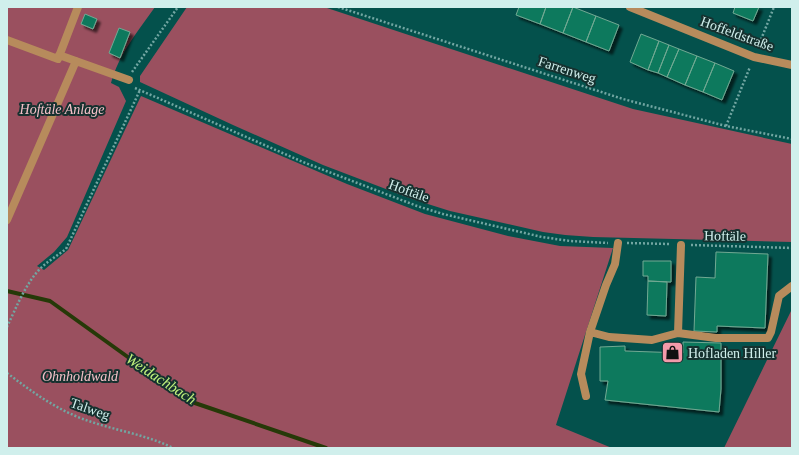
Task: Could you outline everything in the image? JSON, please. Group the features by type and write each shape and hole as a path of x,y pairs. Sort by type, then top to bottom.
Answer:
{"street":[{"path":"7,40 58,59 78,7"},
{"name":"Hoffeldstraße","path":"630,7 754,57 792,65"},
{"path":"59,55 130,80"},
{"path":"7,220 76,61"},
{"path":"586,396 581,374 590,332 606,285 615,264 618,243"},
{"path":"678,333 681,245"},
{"path":"590,332 609,337 652,340 678,333 716,338 768,338 771,332 779,296 792,286"}],"path":[{"path":"130,80 131,74 178,7"},
{"name":"Farrenweg","path":"338,7 623,99 726,126 792,139"},
{"path":"726,126 774,7"},
{"name":"Hoftäle","path":"130,80 133,86 140,90 302,162 416,206 443,214 542,237 570,241 792,248"},
{"path":"7,327 25,291 42,266 66,249 140,90"},
{"name":"Talweg","path":"7,373 39,397 60,409 83,419 147,437 173,448"}],"green space":[{"path":"7,7 155,7 130,43 114,72 111,83 119,87 126,101 67,237 54,252 37,266 44,270 68,250 141,96 347,184 425,214 508,236 560,246 613,248 556,425 612,448 7,448"},
{"path":"187,7 324,7 633,109 792,144 792,242 593,237 543,232 450,211 412,199 323,165 140,82 140,76"},
{"path":"792,309 792,448 724,448"}],"building":[{"path":"519,7 546,7 540,24 516,15"},
{"path":"546,7 573,7 563,33 540,24"},
{"path":"573,7 596,16 586,42 563,33"},
{"path":"735,7 759,7 753,21 733,13"},
{"path":"85,14 97,19 93,29 81,24"},
{"path":"596,16 619,25 609,51 586,42"},
{"path":"119,28 130,32 120,58 109,53"},
{"path":"641,34 659,41 648,70 630,62"},
{"path":"659,41 669,45 658,73 648,70"},
{"path":"669,45 679,49 667,77 658,73"},
{"path":"679,49 697,56 685,85 667,77"},
{"path":"697,56 715,63 703,92 685,85"},
{"path":"715,63 734,71 722,100 703,92"},
{"path":"716,252 768,254 765,328 717,326 717,332 694,331 696,277 715,278"},
{"path":"643,261 671,261 671,282 648,281 648,276 643,276"},
{"path":"648,281 667,282 666,316 647,315"},
{"path":"683,342 721,343 721,389 719,412 605,400 608,381 600,381 600,347 625,346 625,351 683,353"}],"waterway":[{"name":"Weidachbach","path":"7,291 50,301 189,401 326,448"}],"place":[{"name":"Hofladen Hiller","path":"673,353"}],"park label":[{"name":"Hoftäle Anlage","path":"62,109"},
{"name":"Ohnholdwald","path":"80,376"}]}
